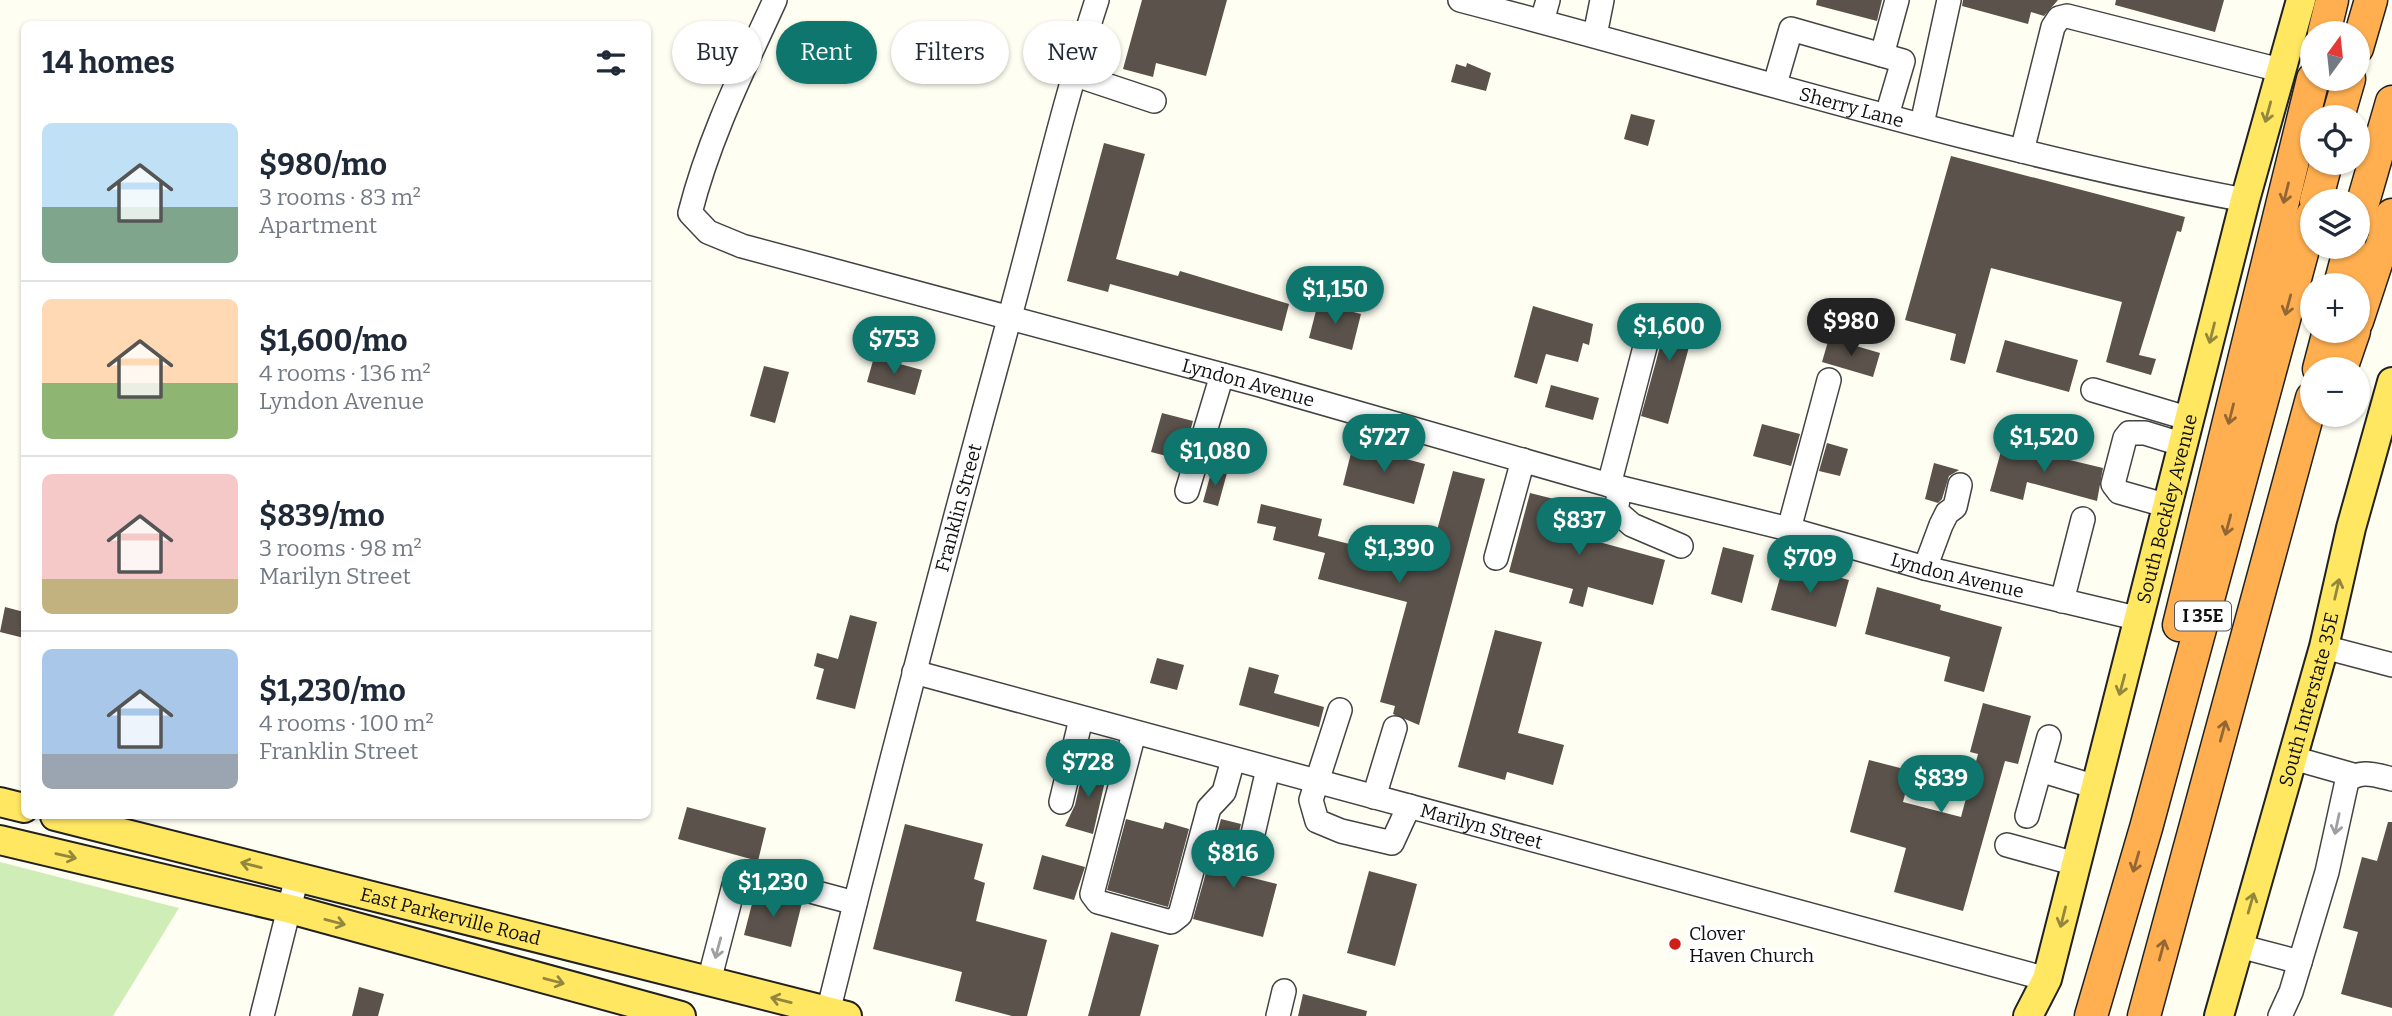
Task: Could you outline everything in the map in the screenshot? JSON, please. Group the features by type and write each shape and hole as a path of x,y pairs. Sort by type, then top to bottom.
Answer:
{"highway":[{"path":"2327,21 2332,0"},
{"path":"2365,21 2371,0"},
{"path":"2146,828 2167,675 2310,91"},
{"path":"2367,189 2392,102"},
{"path":"2370,282 2392,215"},
{"name":"I 35E","path":"2091,1016 2146,828 2300,259"},
{"name":"I 35E","path":"2144,1016 2305,427"},
{"path":"2272,554 2320,427"}],"main road":[{"name":"South Beckley Avenue","path":"2028,1016 2047,979 2245,200 2301,0"},
{"name":"South Interstate 35E","path":"2220,1016 2324,647 2351,528 2392,382"},
{"path":"0,802 21,807"},
{"name":"East Parkerville Road","path":"67,819 834,1015"},
{"name":"East Parkerville Road","path":"0,840 290,909 681,1016"}],"street":[{"name":"Lyndon Avenue","path":"775,0 726,107 700,174 690,213 708,232 743,246 1222,375 1615,486 1789,529 1925,568 2140,619"},
{"name":"Franklin Street","path":"1090,21 1097,0"},
{"name":"Sherry Lane","path":"1460,0 1545,11 1595,35 1887,115 2150,182 2245,200"},
{"path":"1595,35 1602,0"},
{"path":"1882,55 1897,0"},
{"path":"1922,124 1949,0"},
{"path":"2022,151 2053,27 2059,18 2067,16 2280,70"},
{"path":"1775,84 1791,29 1903,61 1887,115"},
{"name":"Franklin Street","path":"834,1015 855,903 1070,84"},
{"path":"1103,84 1154,101"},
{"path":"1646,343 1615,486 1616,511 1632,525 1681,545"},
{"path":"1187,491 1222,375"},
{"path":"1789,529 1829,380"},
{"path":"2093,390 2187,432"},
{"path":"2168,506 2119,492 2113,484 2125,438 2129,433 2187,432"},
{"path":"1496,558 1523,460"},
{"path":"1925,568 1941,525 1955,507 1960,485"},
{"path":"2062,601 2082,519"},
{"path":"2324,647 2392,665"},
{"name":"Marilyn Street","path":"914,673 2047,979"},
{"path":"1340,709 1311,800 1317,821 1341,831 1392,843 1409,806"},
{"path":"1061,802 1081,719"},
{"path":"1374,797 1395,728"},
{"path":"1134,733 1092,887 1094,900 1171,922 1180,915 1209,808 1224,792 1233,760"},
{"path":"2027,816 2049,737"},
{"path":"2292,758 2353,775 2366,773 2392,779"},
{"path":"1249,851 1268,769"},
{"path":"2040,770 2096,787"},
{"path":"2280,1016 2300,962 2327,872 2347,781 2353,775"},
{"path":"2007,845 2076,864"},
{"path":"262,1016 297,877"},
{"path":"709,981 734,885 748,877 855,903"},
{"path":"2239,946 2300,962"},
{"path":"1278,1016 1284,991"}],"green space":[{"path":"0,862 179,908 113,1016 0,1016"}],"building":[{"path":"1142,0 1227,0 1206,76 1156,63 1153,77 1123,69"},
{"path":"1817,0 1882,0 1877,21 1816,5"},
{"path":"1963,0 2058,0 2044,16 2031,12 2028,24 1962,6"},
{"path":"2116,0 2224,0 2215,32 2115,5"},
{"path":"1467,63 1491,73 1486,91 1451,82 1456,64 1466,67"},
{"path":"1631,114 1655,120 1648,146 1624,139"},
{"path":"1104,143 1145,154 1116,259 1178,276 1180,271 1289,304 1282,331 1110,284 1108,292 1067,281"},
{"path":"1951,156 2185,217 2181,232 2177,231 2139,355 2156,359 2151,375 2106,362 2122,302 1991,268 1965,364 1950,360 1956,334 1905,320"},
{"path":"1318,303 1361,314 1352,350 1309,338"},
{"path":"1666,305 1698,314 1668,424 1641,416 1660,347 1658,336"},
{"path":"1533,306 1593,324 1589,345 1583,343 1578,362 1546,354 1537,384 1514,377"},
{"path":"1829,338 1880,353 1873,377 1822,362"},
{"path":"2005,340 2078,360 2069,392 1996,372"},
{"path":"874,357 922,370 915,395 867,382"},
{"path":"764,366 789,372 775,423 750,416"},
{"path":"1551,385 1599,398 1593,420 1545,407"},
{"path":"1162,413 1193,421 1182,460 1151,452"},
{"path":"1762,424 1800,434 1791,466 1753,456"},
{"path":"1827,443 1848,449 1840,476 1819,471"},
{"path":"2003,444 2103,468 2097,501 2027,482 2023,500 1990,491"},
{"path":"1353,445 1425,464 1414,504 1343,485"},
{"path":"1934,463 1959,470 1949,476 1942,499 1938,503 1925,499"},
{"path":"1212,469 1227,473 1218,506 1203,502"},
{"path":"1453,471 1485,479 1419,725 1393,714 1395,706 1380,702 1407,602 1318,579 1325,553 1273,540 1276,527 1257,523 1261,504 1322,519 1318,536 1428,564"},
{"path":"1530,493 1578,505 1570,534 1665,560 1653,605 1588,587 1583,607 1569,603 1573,589 1509,572"},
{"path":"1723,547 1754,555 1742,603 1711,594"},
{"path":"1784,563 1849,580 1836,627 1771,610"},
{"path":"1877,587 1941,605 1940,610 2002,627 1984,692 1944,681 1950,657 1865,634"},
{"path":"5,607 21,611 21,637 0,632"},
{"path":"850,615 877,622 855,709 816,699 824,669 814,666 817,653 838,659"},
{"path":"1495,630 1542,642 1518,733 1564,745 1553,785 1507,772 1505,780 1458,767"},
{"path":"1157,658 1184,665 1177,690 1150,683"},
{"path":"1249,667 1279,675 1274,693 1324,707 1319,727 1239,705"},
{"path":"1983,703 2031,716 2018,764 2005,761 1963,911 1894,892 1906,848 1850,832 1869,760 1904,769 1901,781 1908,783 1903,802 1961,817 1978,754 1970,752"},
{"path":"1085,762 1108,768 1093,834 1065,826 1075,805"},
{"path":"687,807 766,828 758,861 678,839"},
{"path":"1126,819 1163,829 1165,822 1189,829 1168,907 1107,890"},
{"path":"1221,819 1241,824 1229,872 1277,884 1263,937 1193,919"},
{"path":"2388,822 2392,822 2392,1008 2341,994 2358,932 2343,928 2362,857 2377,861"},
{"path":"905,824 983,844 974,879 985,883 976,921 1047,940 1027,1016 1012,1016 955,1001 962,972 873,949"},
{"path":"1042,855 1085,867 1074,900 1033,889"},
{"path":"1369,871 1417,884 1395,966 1347,953"},
{"path":"755,892 802,903 791,947 744,935"},
{"path":"1111,932 1159,945 1140,1016 1088,1016"},
{"path":"359,987 384,994 378,1016 352,1016"},
{"path":"1303,994 1367,1011 1366,1016 1298,1016"}],"place":[{"name":"Clover Haven Church","path":"1675,944"}]}
